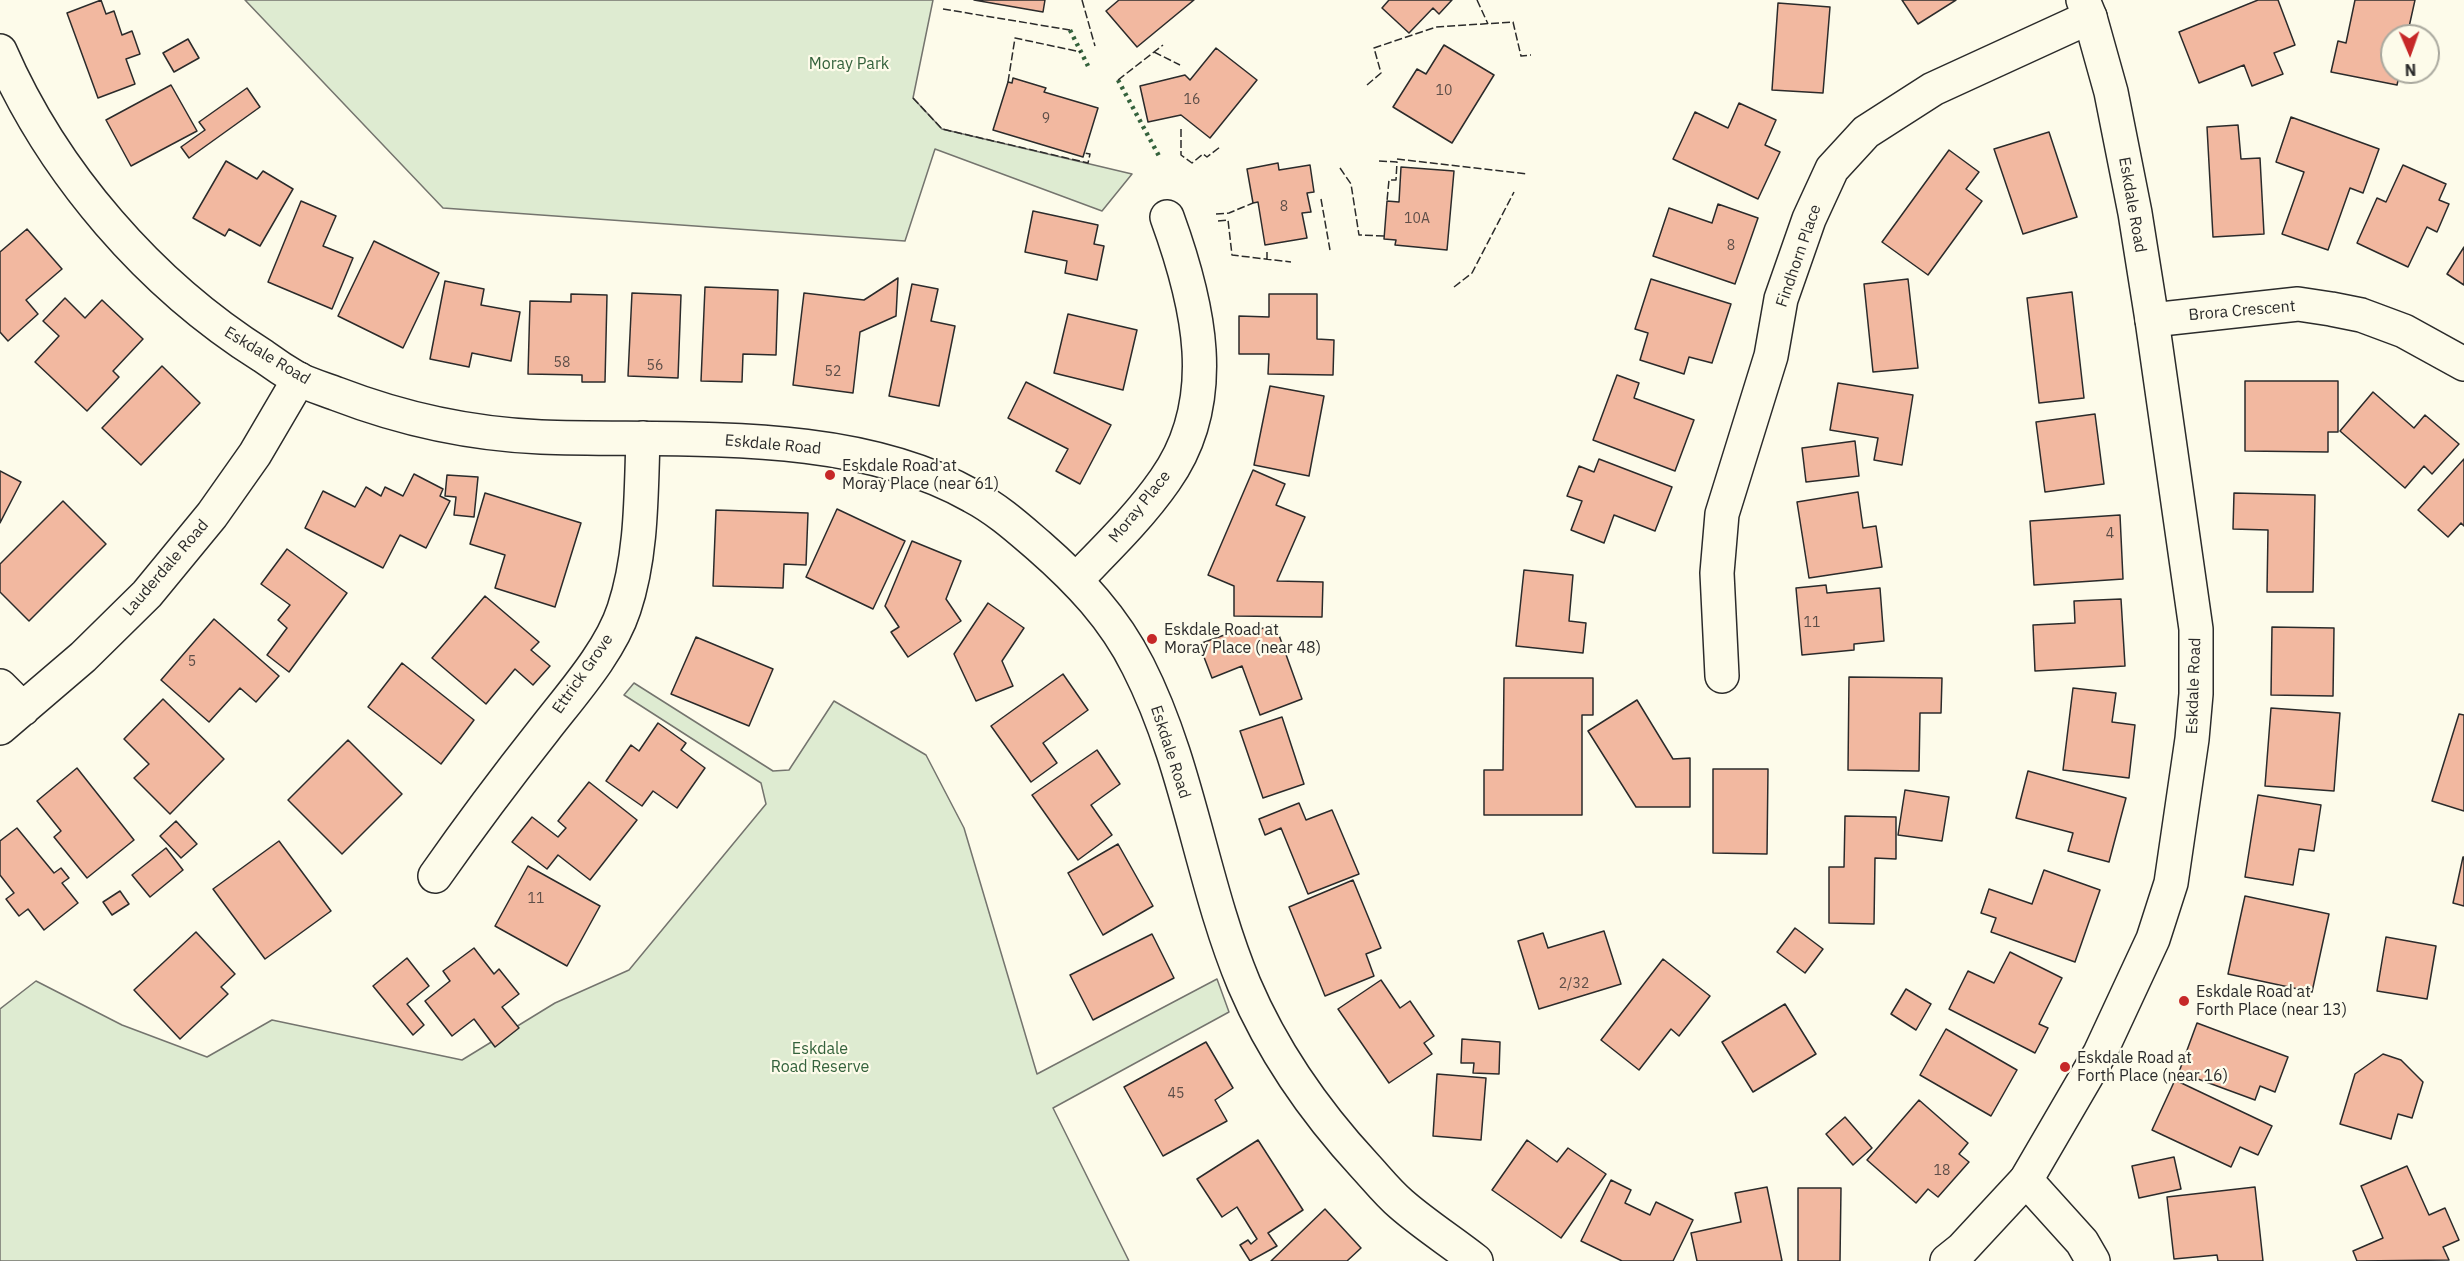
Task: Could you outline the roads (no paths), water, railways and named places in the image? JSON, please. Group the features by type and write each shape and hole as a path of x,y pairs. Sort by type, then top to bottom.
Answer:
{"street":[{"name":"Eskdale Road","path":"1947,1261 1962,1249 2026,1180 2100,1053 2153,939 2171,883 2179,844 2195,705 2196,629 2152,320 2135,213 2113,103 2086,9"},
{"name":"Findhorn Place","path":"1722,676 1718,573 1722,514 1772,356 1781,299 1809,219 1832,170 1866,132 1933,89 2086,9"},
{"name":"Eskdale Road","path":"0,51 28,109 72,174 116,231 173,289 226,333 299,379 401,416 471,430 536,436 752,442 859,454 893,462 937,478 974,496 1012,522 1077,579 1106,614 1137,663 1163,721 1226,937 1245,986 1273,1042 1308,1098 1400,1203 1476,1261"},
{"name":"Moray Place","path":"1077,579 1134,520 1166,479 1183,450 1195,411 1201,362 1195,310 1179,249 1167,217"},
{"name":"Brora Crescent","path":"2152,320 2298,304 2361,315 2404,331 2464,364"},
{"name":"Lauderdale Road","path":"11,718 82,657 147,594 212,515 255,454 299,379"},
{"name":"Ettrick Grove","path":"435,876 477,815 584,679 624,611 634,570 643,438"},
{"path":"0,686 11,718"},
{"path":"2026,1180 2082,1242 2093,1261"}],"place":[{"name":"Eskdale Road at Moray Place (near 61)","path":"830,475"},
{"name":"Eskdale Road at Moray Place (near 48)","path":"1152,639"},
{"name":"Eskdale Road at Forth Place (near 13)","path":"2184,1001"},
{"name":"Eskdale Road at Forth Place (near 16)","path":"2065,1067"}],"park label":[{"name":"Moray Park","path":"849,64"},
{"name":"Eskdale Road Reserve","path":"820,1058"}]}
